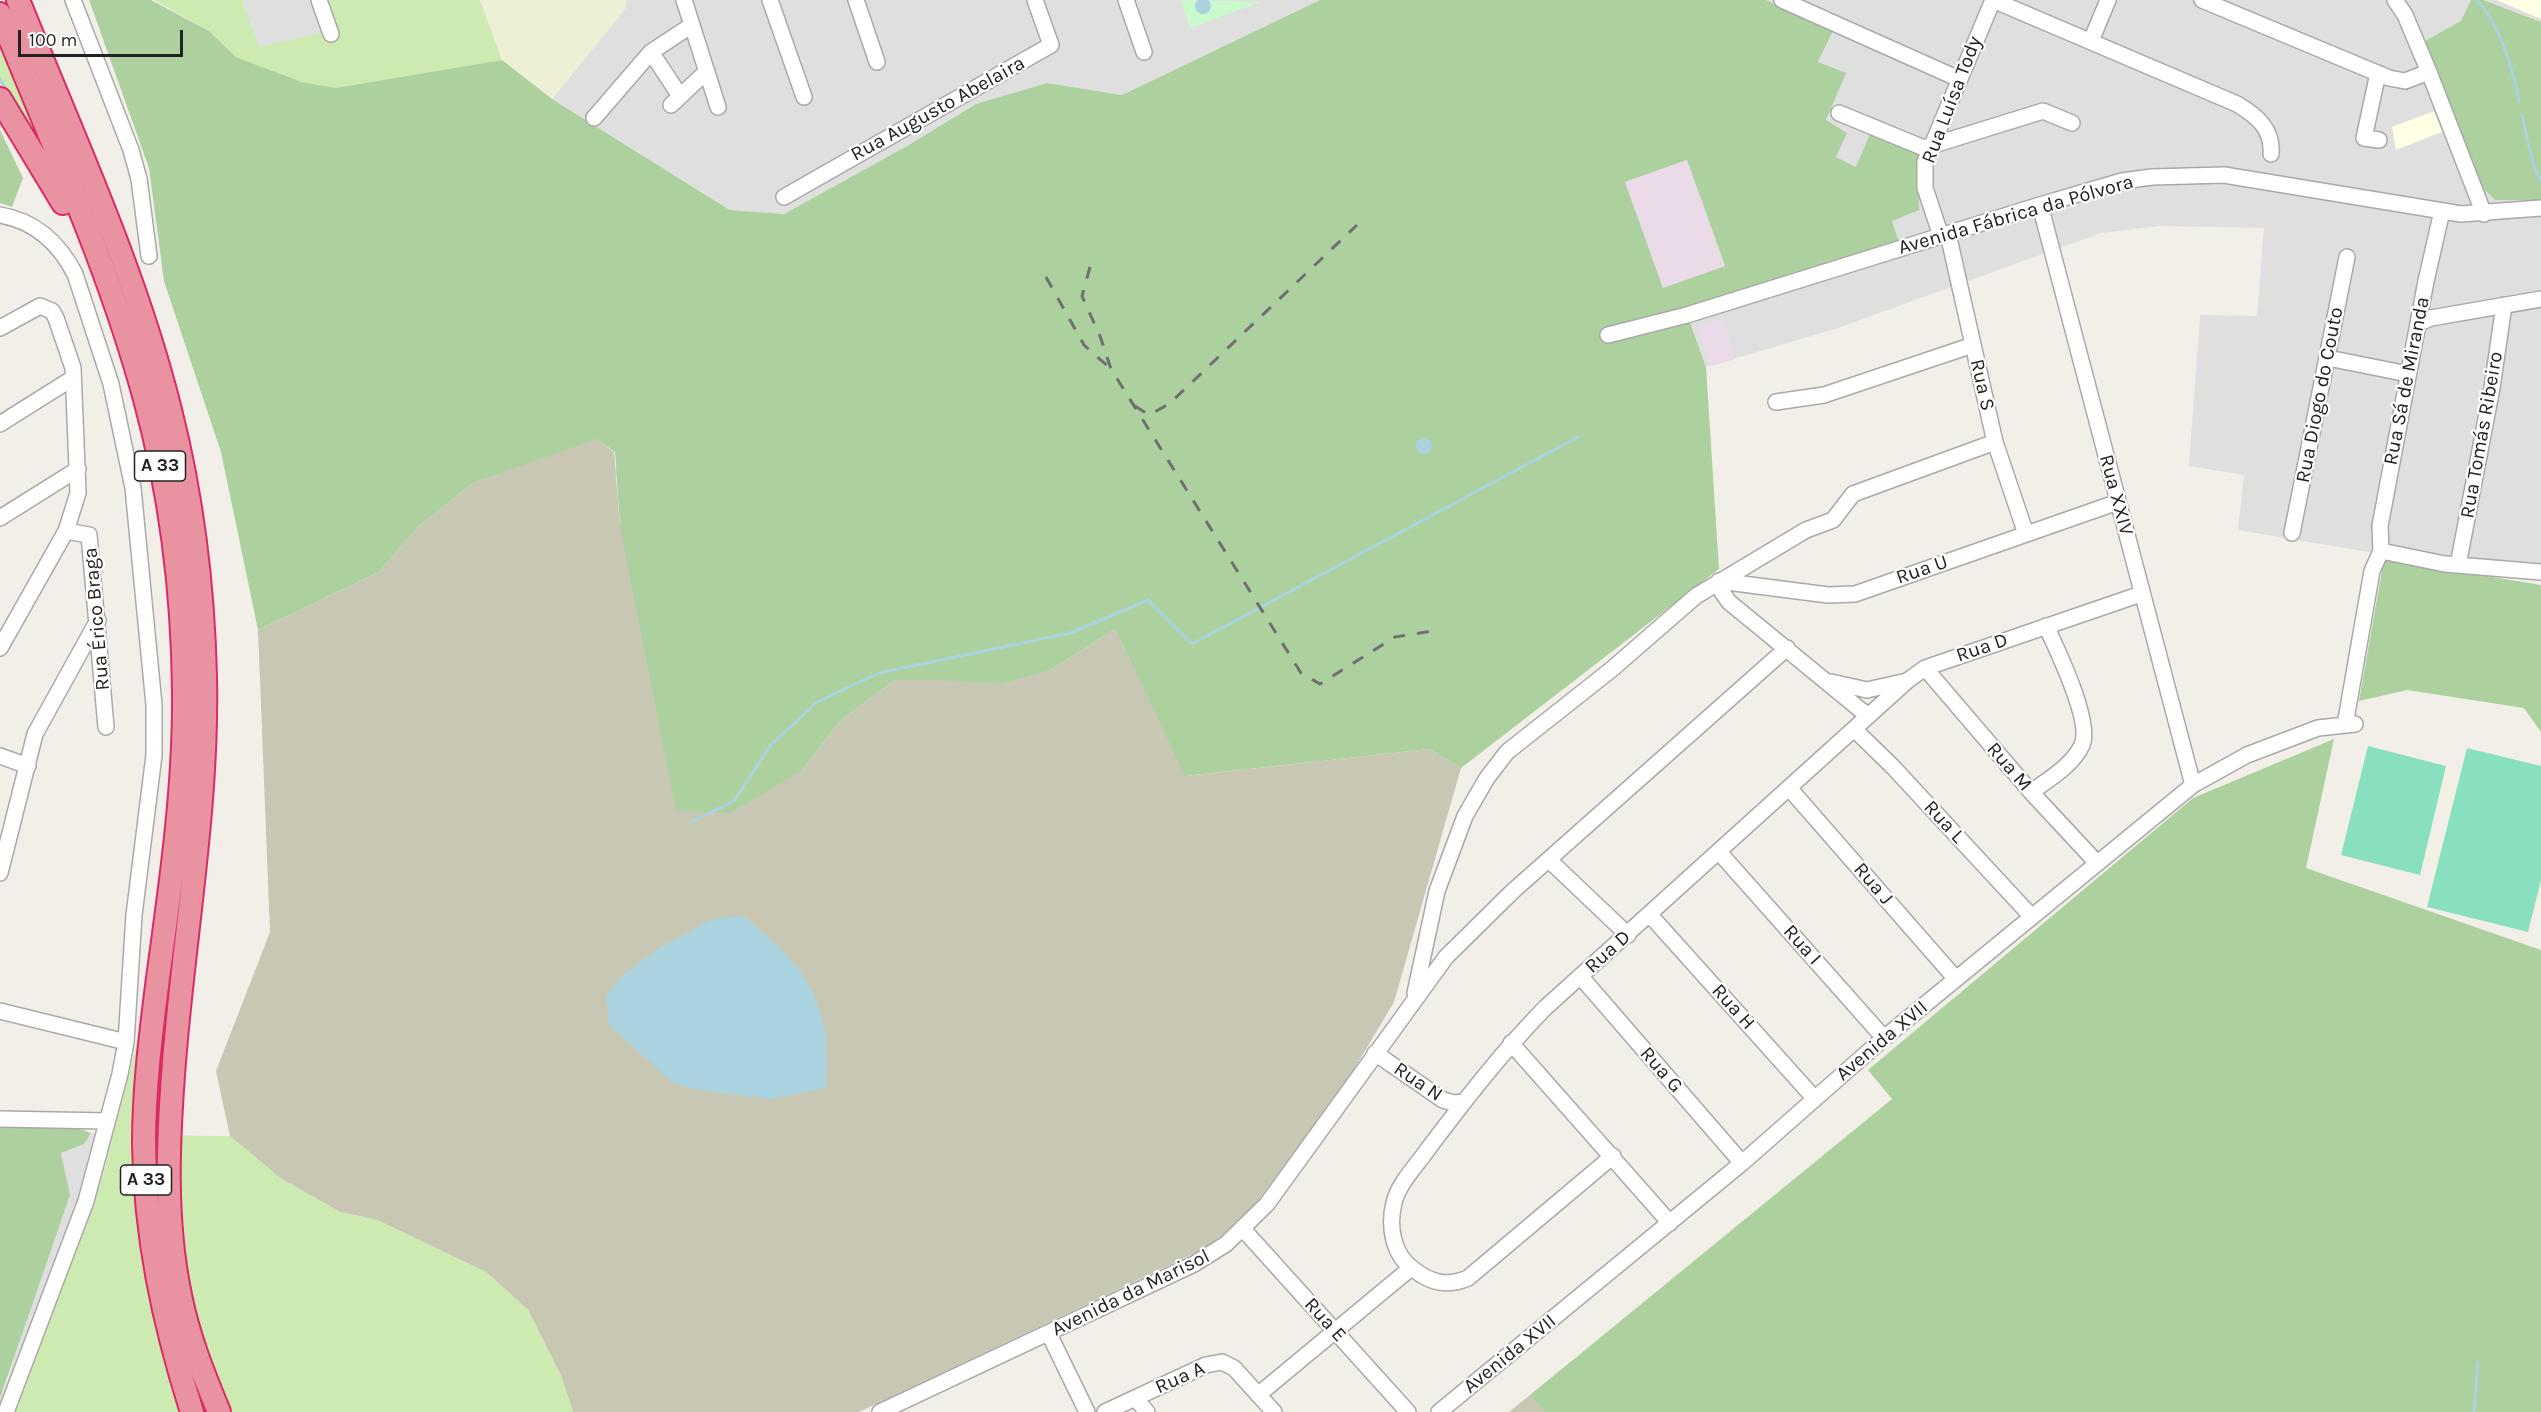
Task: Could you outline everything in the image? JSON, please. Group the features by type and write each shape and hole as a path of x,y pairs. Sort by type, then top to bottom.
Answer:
{"highway":[{"name":"A 33","path":"18,0 131,283 164,387 185,477 200,585 205,679 204,746 198,830 182,964 168,1175 172,1239 179,1294 192,1345 219,1412"},
{"path":"26,0 89,175"},
{"name":"A 33","path":"0,14 117,310 145,399 172,532 183,657 180,788 147,1084 144,1142 147,1196 160,1297 173,1351 192,1412"},
{"path":"0,99 61,198 90,264 113,325 130,378 152,467 183,657"}],"street":[{"path":"74,0 131,150 140,189 149,256"},
{"path":"319,0 331,34"},
{"path":"684,0 718,107"},
{"path":"770,0 804,97"},
{"path":"856,0 877,62"},
{"name":"Rua Augusto Abelaira","path":"784,197 1051,45 1035,0"},
{"path":"1126,0 1144,52"},
{"path":"1782,0 1959,79"},
{"path":"1993,0 2237,104 2251,113 2267,129 2271,154"},
{"name":"Rua Luísa Tody","path":"1944,235 1925,188 1925,162 1929,147 1993,0"},
{"path":"2091,42 2108,0"},
{"path":"2202,0 2378,73 2405,81 2429,72"},
{"path":"2395,0 2405,15 2429,72 2484,214"},
{"path":"594,118 651,52 692,25"},
{"path":"651,52 675,100 706,71"},
{"path":"2378,73 2364,138 2379,140"},
{"path":"1839,113 1916,147 1929,147 2043,111 2072,123"},
{"name":"Avenida Fábrica da Pólvora","path":"1608,335 1687,315 2122,181 2203,175 2246,179 2442,212 2484,214 2541,208"},
{"name":"Rua XXIV","path":"2040,205 2193,785"},
{"name":"Rua Sá de Miranda","path":"2382,551 2380,526 2408,374 2442,212"},
{"path":"0,215 27,223 49,238 67,259 75,274 111,384 133,488 155,728 134,915 126,1042 86,1201 6,1412"},
{"name":"Rua S","path":"1944,235 1973,345 1995,442 2026,534"},
{"name":"Rua Diogo do Couto","path":"2292,533 2347,257"},
{"path":"2419,323 2431,318 2541,299"},
{"name":"Rua Tomás Ribeiro","path":"2458,565 2492,388 2504,305"},
{"path":"0,328 33,308 40,306 52,312 73,368 78,469 78,493 66,531 0,648"},
{"path":"1776,402 1824,395 1973,345"},
{"path":"2328,358 2408,374"},
{"path":"0,424 73,378"},
{"path":"1413,1002 1437,891 1466,816 1487,778 1514,746 1612,669 1696,596 1806,530 1833,520 1853,494 1995,442"},
{"path":"0,518 78,469"},
{"name":"Rua U","path":"1719,581 1828,595 1855,594 2118,502"},
{"name":"Rua Érico Braga","path":"66,531 89,535 106,727"},
{"path":"2382,551 2458,565 2541,570"},
{"name":"Avenida XVII","path":"1439,1412 1742,1163 1884,1038 2193,785 2247,755 2318,728 2350,725 2372,571 2382,551"},
{"path":"1719,581 1722,592 1729,602 1868,716"},
{"name":"Rua D","path":"1613,1156 1468,1278 1454,1284 1434,1282 1411,1268 1396,1250 1391,1228 1394,1202 1408,1176 1511,1043 1907,681 1924,668 2141,594"},
{"path":"0,873 35,734 98,620"},
{"path":"2031,792 2071,759 2082,744 2084,732 2068,672 2046,626"},
{"name":"Avenida da Marisol","path":"880,1412 1194,1264 1226,1244 1267,1204 1446,957 1549,860 1787,648"},
{"name":"Rua M","path":"1924,668 2031,792 2097,863"},
{"path":"1825,680 1844,687 1867,690 1907,681"},
{"name":"Rua L","path":"1854,729 1893,767 2032,917"},
{"path":"0,756 28,766"},
{"name":"Rua J","path":"1789,788 1956,979"},
{"name":"Rua I","path":"1719,852 1884,1038"},
{"path":"1549,860 1628,935"},
{"name":"Rua H","path":"1650,915 1815,1099"},
{"name":"Rua G","path":"1581,977 1742,1163"},
{"path":"0,1011 126,1042"},
{"path":"1511,1043 1670,1223"},
{"name":"Rua N","path":"1376,1053 1443,1100 1464,1102"},
{"path":"0,1119 107,1121"},
{"name":"Rua E","path":"1242,1228 1408,1412"},
{"path":"1258,1395 1411,1268"},
{"path":"1049,1334 1087,1412"},
{"name":"Rua A","path":"1106,1412 1206,1365 1222,1362 1234,1368 1274,1412"},
{"path":"1135,1398 1147,1412"}],"shaded area":[{"path":"242,0 316,0 326,32 259,48"},
{"path":"480,0 627,0 625,9 552,99 502,60"},
{"path":"627,0 1320,0 1122,95 1047,83 976,104 907,146 784,214 731,210 552,99 625,9"},
{"path":"1766,0 2541,0 2541,581 2238,530 2244,475 2189,466 2200,315 2257,316 2264,228 2158,226 2101,233 1835,329 1706,367 1685,308 1899,241 1892,221 1856,167 1836,157 1825,121 1833,104 1818,63 1833,32"},
{"path":"2496,0 2541,0 2541,19"},
{"path":"2434,111 2442,132 2396,150 2392,127"},
{"path":"1687,160 1725,266 1663,288 1625,182"},
{"path":"1723,319 1735,359 1711,366 1697,327"},
{"path":"595,438 614,452 620,526 802,770 840,721 895,680 938,680 1052,669 1115,629 1186,776 1429,749 1461,768 1394,1002 1347,1081 1257,1202 1231,1229 1201,1250 859,1412 573,1412 561,1376 528,1310 486,1272 377,1220 340,1212 280,1178 230,1136 216,1071 270,932 258,630 379,572 418,527 473,483"},
{"path":"91,1133 113,1137 102,1178 13,1407 0,1412 0,1398 8,1379 64,1169 61,1153 84,1144"},
{"path":"1530,1395 1544,1412 1509,1412"}],"green space":[{"path":"89,0 151,0 209,31 236,57 302,82 335,88 502,60 552,99 730,210 784,214 907,146 976,104 1047,83 1122,95 1320,0 1766,0 1833,31 1818,62 1846,73 1826,120 1847,133 1836,157 1856,167 1870,134 1918,154 1919,210 1892,221 1899,242 1685,308 1706,367 1719,569 1461,768 1429,749 1185,776 1115,629 1052,669 1001,684 895,680 840,721 802,770 731,813 676,811 620,526 615,452 596,439 473,483 418,527 379,572 258,630 221,452 164,281 149,168","holes":["1687,160 1725,266 1663,288 1625,182"]},
{"path":"154,0 242,0 259,47 325,32 316,0 480,0 502,60 335,88 302,82 236,57 209,31"},
{"path":"1181,0 1261,2 1190,28"},
{"path":"2471,0 2483,0 2541,22 2541,200 2495,200 2483,188 2425,41 2461,21"},
{"path":"0,47 42,150 0,89"},
{"path":"0,130 23,178 12,207 0,203"},
{"path":"2384,559 2541,585 2541,732 2524,708 2407,690 2359,701"},
{"path":"2334,739 2306,868 2541,950 2541,1412 1544,1412 1530,1395 1892,1099 1868,1070 2193,798"},
{"path":"2368,746 2446,766 2420,875 2341,855"},
{"path":"2467,748 2541,766 2541,880 2528,932 2427,907"},
{"path":"139,1035 135,1135 230,1136 280,1178 340,1212 377,1220 486,1272 528,1310 561,1376 573,1412 11,1412 102,1178"},
{"path":"0,1123 75,1127 91,1133 84,1144 61,1153 70,1195 0,1398"}],"water":[{"path":"1203,-2 1211,6 1203,14 1195,6"},
{"path":"1424,438 1432,446 1424,454 1416,446"},
{"path":"744,916 785,953 806,980 814,995 826,1039 826,1088 771,1099 704,1091 673,1083 609,1025 606,997 621,977 656,950 712,919"}],"waterway":[{"path":"2476,0 2492,20 2504,47 2519,101"},
{"path":"0,79 8,93"},
{"path":"2522,115 2533,164 2541,181"},
{"path":"691,822 734,801 770,746 817,702 879,673 1070,633 1148,600 1192,644 1578,437"},
{"path":"2474,1412 2478,1362"}],"railway":[{"path":"1135,406 1149,415 1169,404 1357,225"},
{"path":"1090,267 1082,296 1100,336 1111,369 1301,673 1320,684 1395,637 1439,630"},
{"path":"1046,277 1084,345 1111,369"}]}
